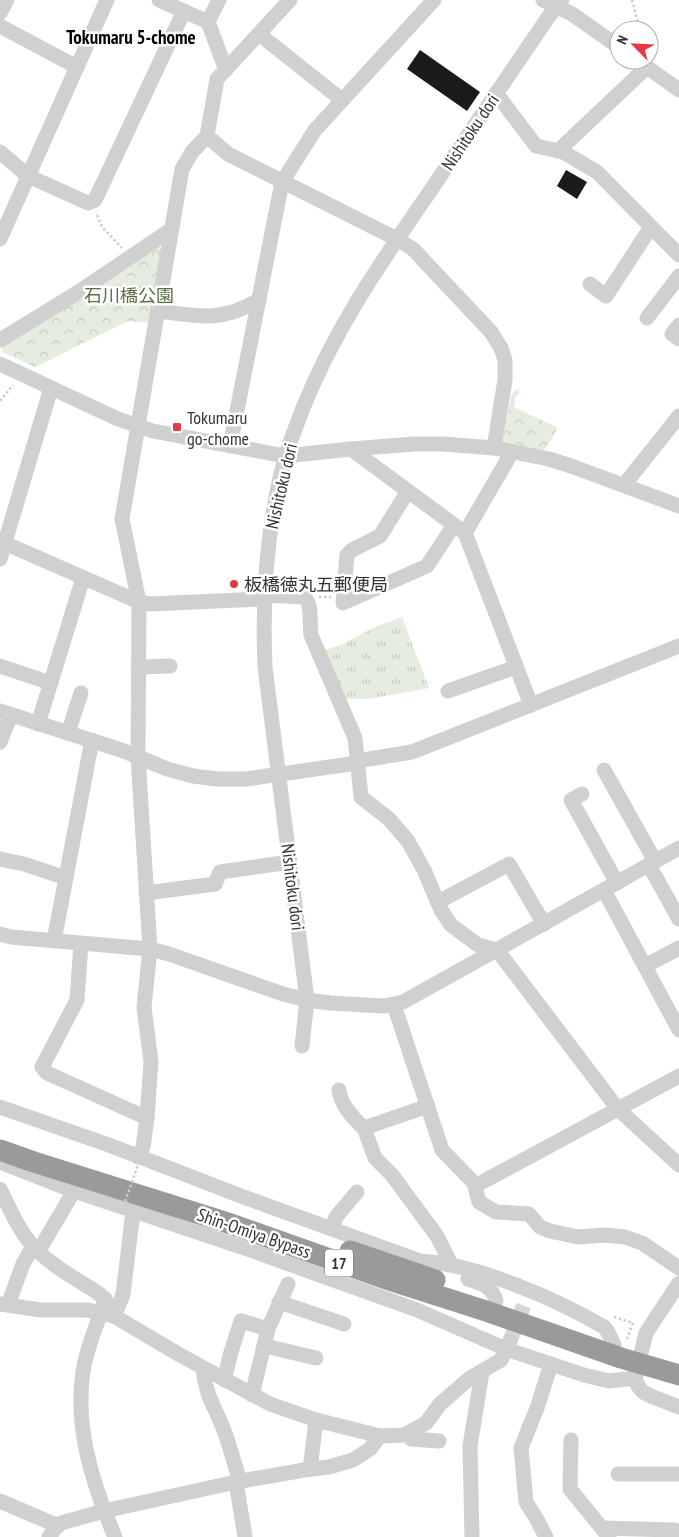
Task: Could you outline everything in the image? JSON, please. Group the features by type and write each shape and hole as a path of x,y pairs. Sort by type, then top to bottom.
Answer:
{"highway":[{"name":"Shin-Omiya Bypass","path":"0,1138 320,1241 496,1301 614,1345 638,1365 679,1362"},
{"name":"Shin-Omiya Bypass","path":"0,1150 225,1222 638,1365 679,1375"}],"street":[{"path":"0,13 6,0"},
{"path":"0,239 107,0"},
{"path":"159,0 208,22 226,70"},
{"path":"208,22 219,0"},
{"path":"136,1159 143,1147 151,1062 144,1007 150,949 138,757 139,602 122,519 182,169 192,152 207,136 217,79 290,0"},
{"path":"230,446 282,182 315,130 434,0"},
{"path":"543,0 560,3 609,41"},
{"name":"Nishitoku dori","path":"302,1046 308,1000 265,667 263,597 271,523 285,456 311,388 337,333 358,297 560,3"},
{"path":"0,152 28,176 88,203 95,200 184,11"},
{"path":"0,26 77,67"},
{"path":"259,34 342,100"},
{"path":"558,151 636,70"},
{"path":"651,70 679,90"},
{"path":"496,94 536,146 558,151 597,172 679,255"},
{"path":"207,136 228,154 397,239 413,249 490,332 501,348 505,360 505,380 494,448"},
{"path":"590,284 606,296 651,227"},
{"path":"0,340 77,293 172,229"},
{"path":"648,318 679,276"},
{"path":"158,311 218,317 233,313 259,300"},
{"path":"679,325 672,334 679,339"},
{"path":"0,364 138,427 285,456 414,444 494,448 574,467 679,506"},
{"path":"0,559 2,542 51,388"},
{"path":"624,485 679,416"},
{"path":"351,449 460,529 530,705"},
{"path":"408,491 380,536 352,550 347,555 339,597 343,603 427,566 460,529 512,452"},
{"path":"2,542 139,602 150,604 263,597 312,598 309,604 311,635 355,738 361,798 389,819 408,841 451,925 478,945 497,950 618,1109 679,1165"},
{"path":"38,724 83,578"},
{"path":"0,742 6,713 92,740 167,769 193,776 217,779 246,779 412,752 679,646"},
{"path":"0,666 51,683"},
{"path":"138,667 170,666"},
{"path":"448,691 516,667"},
{"path":"68,733 81,693"},
{"path":"54,941 92,740"},
{"path":"604,770 679,919"},
{"path":"582,794 570,800 611,886 645,966 675,1013 679,1030"},
{"path":"0,934 11,937 81,944 150,949 283,994 308,1000 384,1006 403,1002 679,848"},
{"path":"0,860 24,864 66,878"},
{"path":"146,893 216,884 220,872 290,862"},
{"path":"438,902 509,864 544,924"},
{"path":"81,944 77,1000 42,1067 47,1073 147,1118"},
{"path":"645,966 679,948"},
{"path":"394,1004 442,1150 474,1183 480,1202 496,1212 529,1214 540,1227 578,1238 605,1235 625,1237 642,1243 679,1268"},
{"path":"475,1186 679,1076"},
{"path":"339,1090 339,1095 356,1122 364,1128 375,1158 392,1175 437,1236 451,1264"},
{"path":"364,1128 428,1106"},
{"path":"0,1107 136,1159 332,1228 483,1284 494,1294 496,1301"},
{"path":"0,1162 74,1191 131,1207 417,1310 508,1345 551,1364 608,1382 638,1365"},
{"path":"0,1189 16,1223 36,1249 107,1309 203,1368 270,1404 316,1420 380,1436 439,1441"},
{"path":"74,1191 36,1249 23,1264 4,1304 41,1310 107,1309"},
{"path":"332,1228 336,1217 357,1192"},
{"path":"115,1537 104,1511 85,1449 81,1414 81,1392 85,1361 107,1309 123,1295 131,1207"},
{"path":"420,1261 451,1264 504,1281 526,1296 604,1327 614,1345"},
{"path":"679,1283 646,1333 638,1365 638,1386 643,1392 679,1407"},
{"path":"252,1395 268,1330 288,1284"},
{"path":"279,1302 344,1324"},
{"path":"224,1380 230,1352 241,1321 268,1330"},
{"path":"405,1438 404,1435 426,1423 440,1404 470,1378 501,1360 508,1345"},
{"path":"265,1346 316,1358"},
{"path":"546,1537 526,1502 520,1448 537,1408 551,1364"},
{"path":"203,1368 204,1383 223,1429 238,1482 245,1537"},
{"path":"472,1530 470,1446 482,1372"},
{"path":"310,1469 316,1420"},
{"path":"0,1501 54,1531 61,1524 104,1511 238,1482 310,1469 329,1468 354,1460 370,1449 380,1436"},
{"path":"571,1440 570,1489 606,1532 679,1531"},
{"path":"618,1474 679,1474"},
{"path":"472,1530 477,1525 478,1537"}],"path":[{"path":"632,0 637,20"},
{"path":"94,209 102,227 125,252"},
{"path":"0,401 15,382"},
{"path":"312,598 339,597"},
{"path":"131,1207 125,1202 139,1162 136,1159"}],"green space":[{"name":"石川橋公園","path":"156,244 162,249 151,323 128,321 35,367 2,352 1,345"},
{"path":"516,389 520,392 515,398 514,407 558,428 543,452 502,444 511,396"},
{"path":"402,617 429,688 369,699 342,699 321,651 343,644 375,627"}],"building":[{"path":"420,50 480,92 467,111 407,69"},
{"path":"566,170 587,182 577,199 557,186"}],"tunnel":[{"path":"510,1341 525,1302"}],"place":[{"name":"Tokumaru go-chome","path":"177,427"},
{"name":"板橋徳丸五郵便局","path":"234,584"}],"district":[{"name":"Tokumaru 5-chome","path":"131,37"}]}
